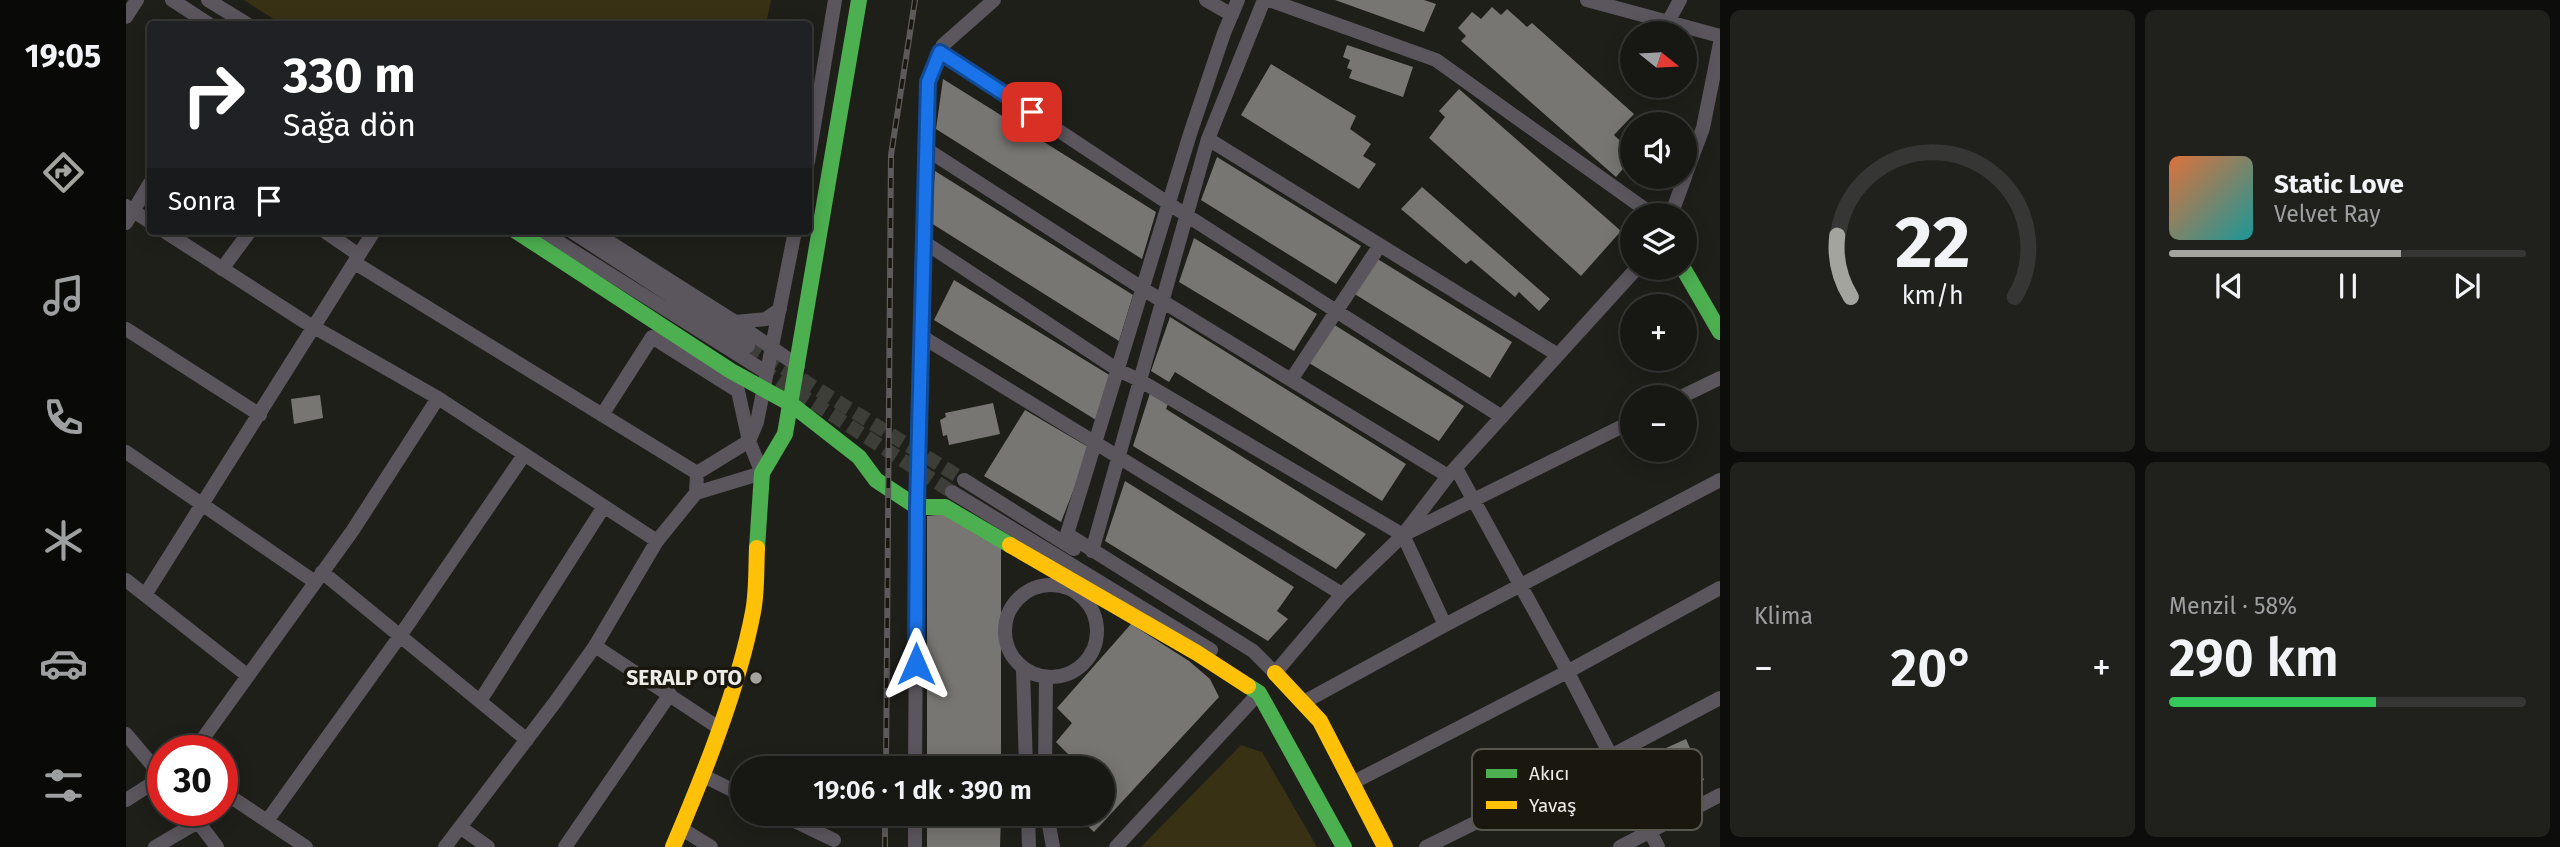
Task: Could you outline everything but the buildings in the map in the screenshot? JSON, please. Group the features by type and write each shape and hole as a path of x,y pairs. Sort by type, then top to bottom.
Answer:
{"street":[{"path":"126,17 137,0"},
{"path":"172,0 204,21"},
{"path":"208,0 242,21"},
{"path":"812,138 835,0"},
{"path":"695,493 762,473 785,434 859,0"},
{"path":"915,756 917,507 928,82 943,45 994,0"},
{"path":"1206,0 1232,15"},
{"path":"1238,0 1194,122 1067,534 1253,651 1320,722 1385,847"},
{"path":"1092,551 1208,139 1266,0 1436,60 1636,203"},
{"path":"1587,0 1664,21"},
{"path":"1669,21 1680,0"},
{"path":"1698,31 1720,37"},
{"path":"1697,144 1703,128 1720,43"},
{"path":"940,52 1186,215 1502,417"},
{"path":"1208,139 1558,355"},
{"path":"926,149 1162,301 1291,380 1452,472 1474,501 1607,749"},
{"path":"147,187 128,214 147,221"},
{"path":"170,235 315,328 438,398 657,541"},
{"path":"222,269 247,235"},
{"path":"329,235 357,259 697,473"},
{"path":"145,595 372,235"},
{"path":"522,235 731,371 791,404 859,457 876,480 917,507 944,507 1197,653 1259,693"},
{"path":"547,235 761,369"},
{"path":"577,235 748,346"},
{"path":"598,235 735,322 797,366"},
{"path":"697,473 749,441 757,422 794,235"},
{"path":"924,242 1118,370 1403,535 1445,625"},
{"path":"1291,380 1380,245"},
{"path":"1275,673 1342,594 1403,535 1452,472 1626,280"},
{"path":"1690,280 1720,332"},
{"path":"735,322 766,319 780,309"},
{"path":"126,329 260,415"},
{"path":"921,336 1342,594"},
{"path":"602,415 652,337 738,391 749,441 762,473 753,611 732,692 673,847"},
{"path":"1697,389 1720,378"},
{"path":"206,735 353,530 438,398"},
{"path":"1403,535 1620,428"},
{"path":"126,452 202,505 319,577 400,636 527,740"},
{"path":"267,821 400,636 524,456"},
{"path":"445,847 595,646 657,541 695,493 697,473"},
{"path":"1304,702 1720,480"},
{"path":"964,481 1275,673"},
{"path":"952,492 1207,647 1259,693 1344,847"},
{"path":"480,701 603,508"},
{"path":"126,580 248,676"},
{"path":"1045,584 1068,587 1087,601 1095,614 1098,630 1096,646 1088,660 1076,670 1062,676 1046,677 1023,668 1012,657 1006,643 1005,627 1009,611 1017,598 1030,589 1045,584"},
{"path":"1352,783 1567,672 1720,588"},
{"path":"595,646 719,728"},
{"path":"1023,668 1026,756"},
{"path":"1045,756 1046,677"},
{"path":"1116,847 1259,693"},
{"path":"565,847 670,694"},
{"path":"1624,749 1720,698"},
{"path":"128,741 147,761"},
{"path":"702,775 730,789"},
{"path":"126,800 147,787"},
{"path":"1702,804 1720,795"},
{"path":"238,802 306,847"},
{"path":"1426,847 1472,824"},
{"path":"155,847 181,826"},
{"path":"201,826 217,847"},
{"path":"805,826 834,840"},
{"path":"915,826 915,847"},
{"path":"1028,826 1029,847"},
{"path":"1049,826 1053,847"},
{"path":"460,827 488,847"},
{"path":"682,829 710,847"},
{"path":"1620,847 1650,831 1658,847"}],"shaded area":[{"path":"244,0 771,0 767,21 276,21"},
{"path":"1241,745 1262,752 1317,847 1141,847"}],"tunnel":[{"path":"748,346 964,480"},
{"path":"761,369 952,492"}],"railway":[{"path":"886,756 891,155 915,0"},
{"path":"885,826 885,847"}],"traffic: fast":[{"path":"757,548 762,473 785,434 859,0"},
{"path":"522,235 731,371 791,404 859,457 876,480 917,507 945,507 1010,545"},
{"path":"1690,280 1720,332"},
{"path":"1248,686 1259,693 1344,847"}],"traffic: slow":[{"path":"1010,545 1197,653 1248,686"},
{"path":"673,847 708,761 739,671 754,604 757,548"},
{"path":"1275,673 1320,721 1385,847"}],"place":[{"name":"SERALP OTO","path":"756,678"}],"route":[{"path":"916,664 917,507 928,82 940,52 1032,112"}]}
